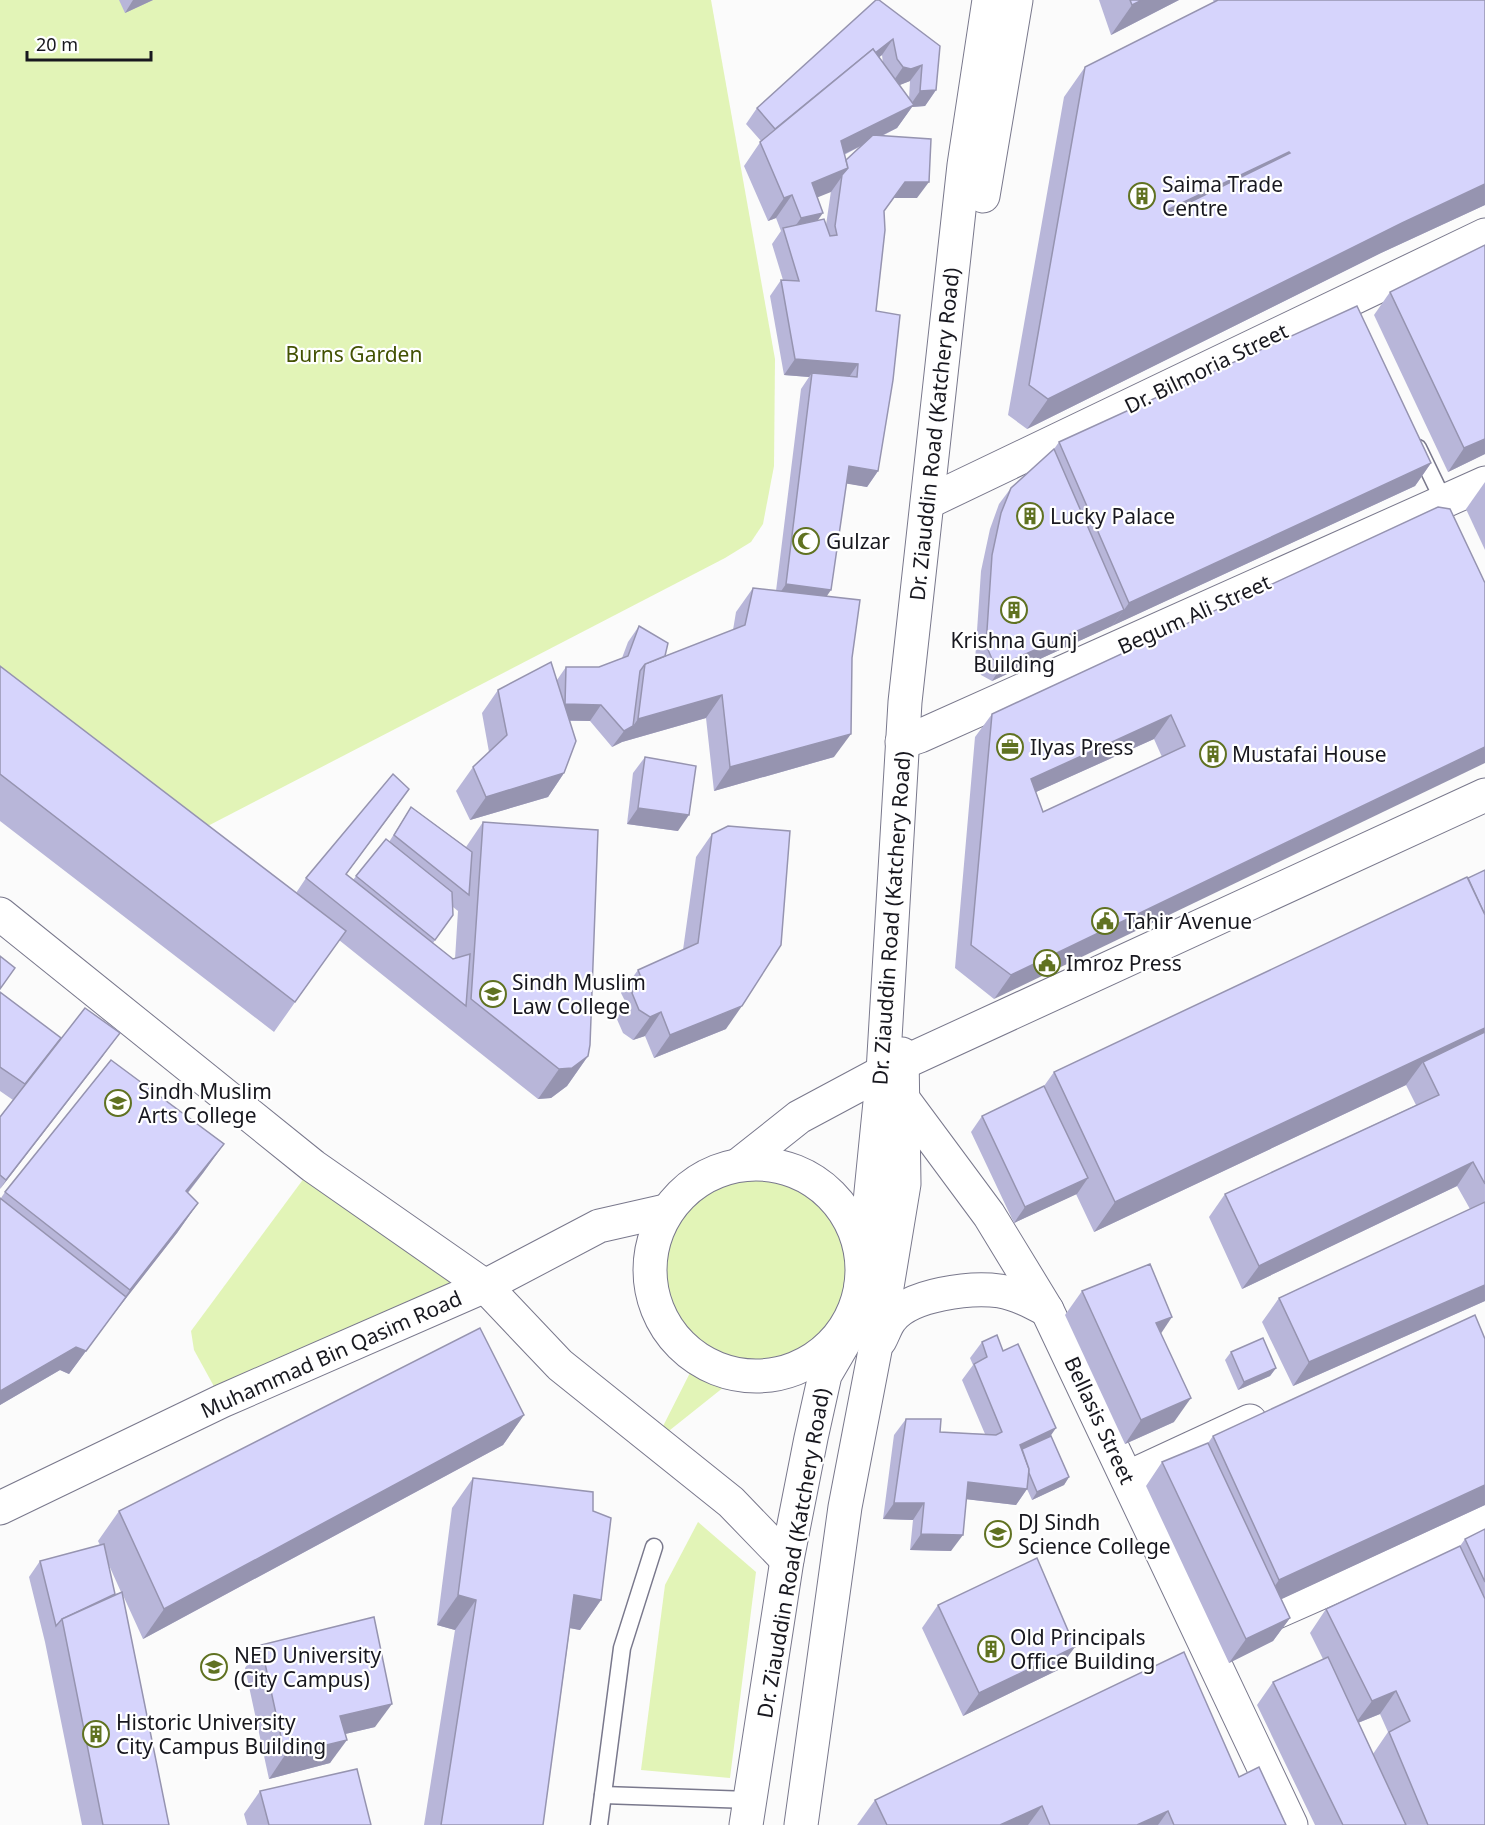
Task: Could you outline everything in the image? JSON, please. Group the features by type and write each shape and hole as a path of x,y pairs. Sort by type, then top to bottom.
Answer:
{"main road":[{"name":"Dr. Ziauddin Road (Katchery Road)","path":"939,497 964,165 989,0"},
{"name":"Dr. Ziauddin Road (Katchery Road)","path":"801,1825 845,1507 875,1351 875,1283 892,1068 911,739 939,497 985,174 1016,0"},
{"name":"Dr. Bilmoria Street","path":"939,497 1352,305 1485,235"},
{"name":"Begum Ali Street","path":"911,739 1449,513 1485,483"},
{"path":"856,1322 832,1346 800,1365 765,1376 739,1375 697,1359 682,1348 665,1326 653,1302 650,1264 665,1211 691,1184 721,1169 741,1163 800,1117 892,1068 1485,795"},
{"path":"0,914 313,1166 485,1286 560,1365 731,1502 788,1560"},
{"name":"Bellasis Street","path":"892,1068 903,1098 989,1215 1047,1310 1291,1825"},
{"name":"Dr. Ziauddin Road (Katchery Road)","path":"748,1813 788,1560 825,1375 856,1322 875,1283 903,1184 903,1098"},
{"path":"741,1163 794,1170 827,1188 847,1218 875,1283 832,1346"},
{"name":"Muhammad Bin Qasim Road","path":"0,1508 222,1401 485,1286 599,1226 665,1211"},
{"path":"875,1351 891,1318 908,1305 928,1297 964,1291 1000,1291 1025,1298 1047,1310"},
{"path":"1127,1478 1278,1408"},
{"path":"1206,1644 1485,1520"}],"lane":[{"path":"1409,428 1449,513"},
{"path":"599,1825 622,1648 654,1547"},
{"path":"603,1795 748,1813"}],"green space":[{"name":"Burns Garden","path":"0,0 711,0 775,359 774,466 763,524 751,542 725,558 173,844 0,699"},
{"path":"745,1163 770,1164 794,1170 825,1189 847,1218 859,1252 859,1287 828,1346 800,1365 765,1375 739,1375 655,1442 697,1359 678,1341 663,1320 653,1297 648,1273 649,1249 656,1225 669,1203 689,1184 709,1173"},
{"path":"313,1166 471,1291 222,1401 194,1350 191,1331"},
{"path":"698,1522 756,1572 730,1778 641,1770 665,1585"}],"building":[{"path":"876,0 940,46 936,90 920,91 922,65 911,69 903,67 897,59 893,39 875,53 873,49 775,129 757,108"},
{"path":"1130,0 1142,0 1132,5"},
{"path":"1218,0 1485,0 1485,184 1048,399 1029,385 1085,67","holes":["1290,153 1164,215 1163,212"]},
{"path":"873,49 914,105 841,141 848,168 812,183 823,213 801,218 792,195 784,198 760,142"},
{"path":"873,135 931,139 929,182 905,182 884,211 885,230 876,311 900,315 893,380 878,471 849,466 831,590 786,584 812,373 857,377 858,364 795,359 781,280 799,281 783,228 824,219 830,236 837,235 835,226 842,175 848,168 846,160"},
{"path":"1485,245 1485,439 1464,448 1390,292"},
{"path":"1357,306 1431,463 1129,603 1059,442"},
{"path":"1054,449 1124,610 1003,664 992,659 986,645 992,555 1001,513 1011,488"},
{"path":"1438,507 1450,509 1485,583 1485,747 1011,975 971,945 992,714","holes":["1171,715 1185,746 1043,812 1031,779"]},
{"path":"753,588 860,600 852,658 851,734 730,767 722,695 638,719 645,664 745,625"},
{"path":"639,626 668,643 665,656 645,664 640,671 633,726 624,731 601,705 565,704 566,667 599,667 628,656"},
{"path":"551,662 576,741 564,773 486,797 473,767 507,735 498,690"},
{"path":"0,666 346,931 295,1002 0,774"},
{"path":"645,757 696,766 689,815 638,808"},
{"path":"393,774 409,789 346,874 453,959 470,954 466,1006 306,878"},
{"path":"411,807 472,852 469,895 394,835"},
{"path":"483,822 598,830 590,1045 588,1056 572,1068 559,1069 471,999"},
{"path":"728,826 790,831 781,945 742,1006 670,1035 661,1012 650,1017 639,1010 632,993 637,983 642,980 638,970 698,943 712,834"},
{"path":"386,839 452,892 453,915 435,940 356,876"},
{"path":"1485,870 1485,915 1468,878"},
{"path":"1467,877 1485,915 1485,1028 1115,1202 1054,1072"},
{"path":"0,956 15,968 0,989"},
{"path":"0,992 61,1038 25,1084 0,1067"},
{"path":"85,1008 120,1033 6,1180 0,1175 0,1117"},
{"path":"1485,1032 1485,1184 1473,1162 1259,1266 1225,1194 1439,1095 1423,1062"},
{"path":"111,1060 224,1144 186,1191 198,1203 130,1290 5,1192"},
{"path":"1044,1086 1088,1178 1025,1207 982,1116"},
{"path":"0,1198 126,1297 86,1351 76,1347 0,1391"},
{"path":"1485,1202 1485,1285 1309,1362 1279,1298"},
{"path":"1150,1264 1172,1317 1156,1323 1191,1398 1141,1420 1082,1291"},
{"path":"1475,1315 1485,1339 1485,1485 1279,1580 1213,1436"},
{"path":"480,1328 524,1415 164,1609 119,1511"},
{"path":"997,1335 1003,1351 1018,1344 1056,1428 1020,1445 1029,1469 1027,1489 968,1482 963,1535 921,1534 924,1503 894,1503 906,1419 941,1419 940,1432 996,1435 1002,1432 974,1364 987,1357 982,1342"},
{"path":"1263,1338 1276,1368 1244,1382 1231,1352"},
{"path":"1051,1436 1069,1477 1037,1492 1022,1449"},
{"path":"1208,1443 1290,1618 1246,1639 1162,1462"},
{"path":"473,1478 593,1492 593,1511 611,1518 601,1600 574,1595 543,1825 441,1825 476,1600 458,1595"},
{"path":"1485,1529 1485,1582 1465,1539"},
{"path":"104,1544 115,1594 62,1619 56,1626 40,1561"},
{"path":"1460,1546 1485,1599 1485,1825 1428,1825 1389,1732 1410,1721 1396,1691 1372,1701 1326,1609"},
{"name":"Old Principals Office Building","path":"1037,1558 1075,1647 979,1693 938,1605"},
{"name":"Historic University City Campus Building","path":"122,1592 169,1825 103,1825 62,1619"},
{"path":"374,1617 392,1704 340,1716 347,1740 285,1755 261,1645"},
{"path":"1184,1652 1239,1777 1259,1767 1286,1825 1174,1825 1168,1811 1137,1825 1050,1825 1042,1806 1000,1825 887,1825 875,1800"},
{"path":"1328,1657 1406,1825 1343,1825 1273,1682"},
{"path":"357,1769 371,1825 269,1825 260,1791"}],"place":[{"name":"Saima Trade Centre","path":"1142,196"},
{"name":"Lucky Palace","path":"1030,516"},
{"name":"Gulzar","path":"806,541"},
{"name":"Krishna Gunj Building","path":"1014,610"},
{"name":"Ilyas Press","path":"1010,747"},
{"name":"Mustafai House","path":"1213,754"},
{"name":"Tahir Avenue","path":"1105,921"},
{"name":"Imroz Press","path":"1047,963"},
{"name":"Sindh Muslim Law College","path":"493,994"},
{"name":"Sindh Muslim Arts College","path":"118,1103"},
{"name":"DJ Sindh Science College","path":"998,1534"},
{"name":"Old Principals Office Building","path":"991,1649"},
{"name":"NED University (City Campus)","path":"214,1667"},
{"name":"Historic University City Campus Building","path":"96,1734"}]}
